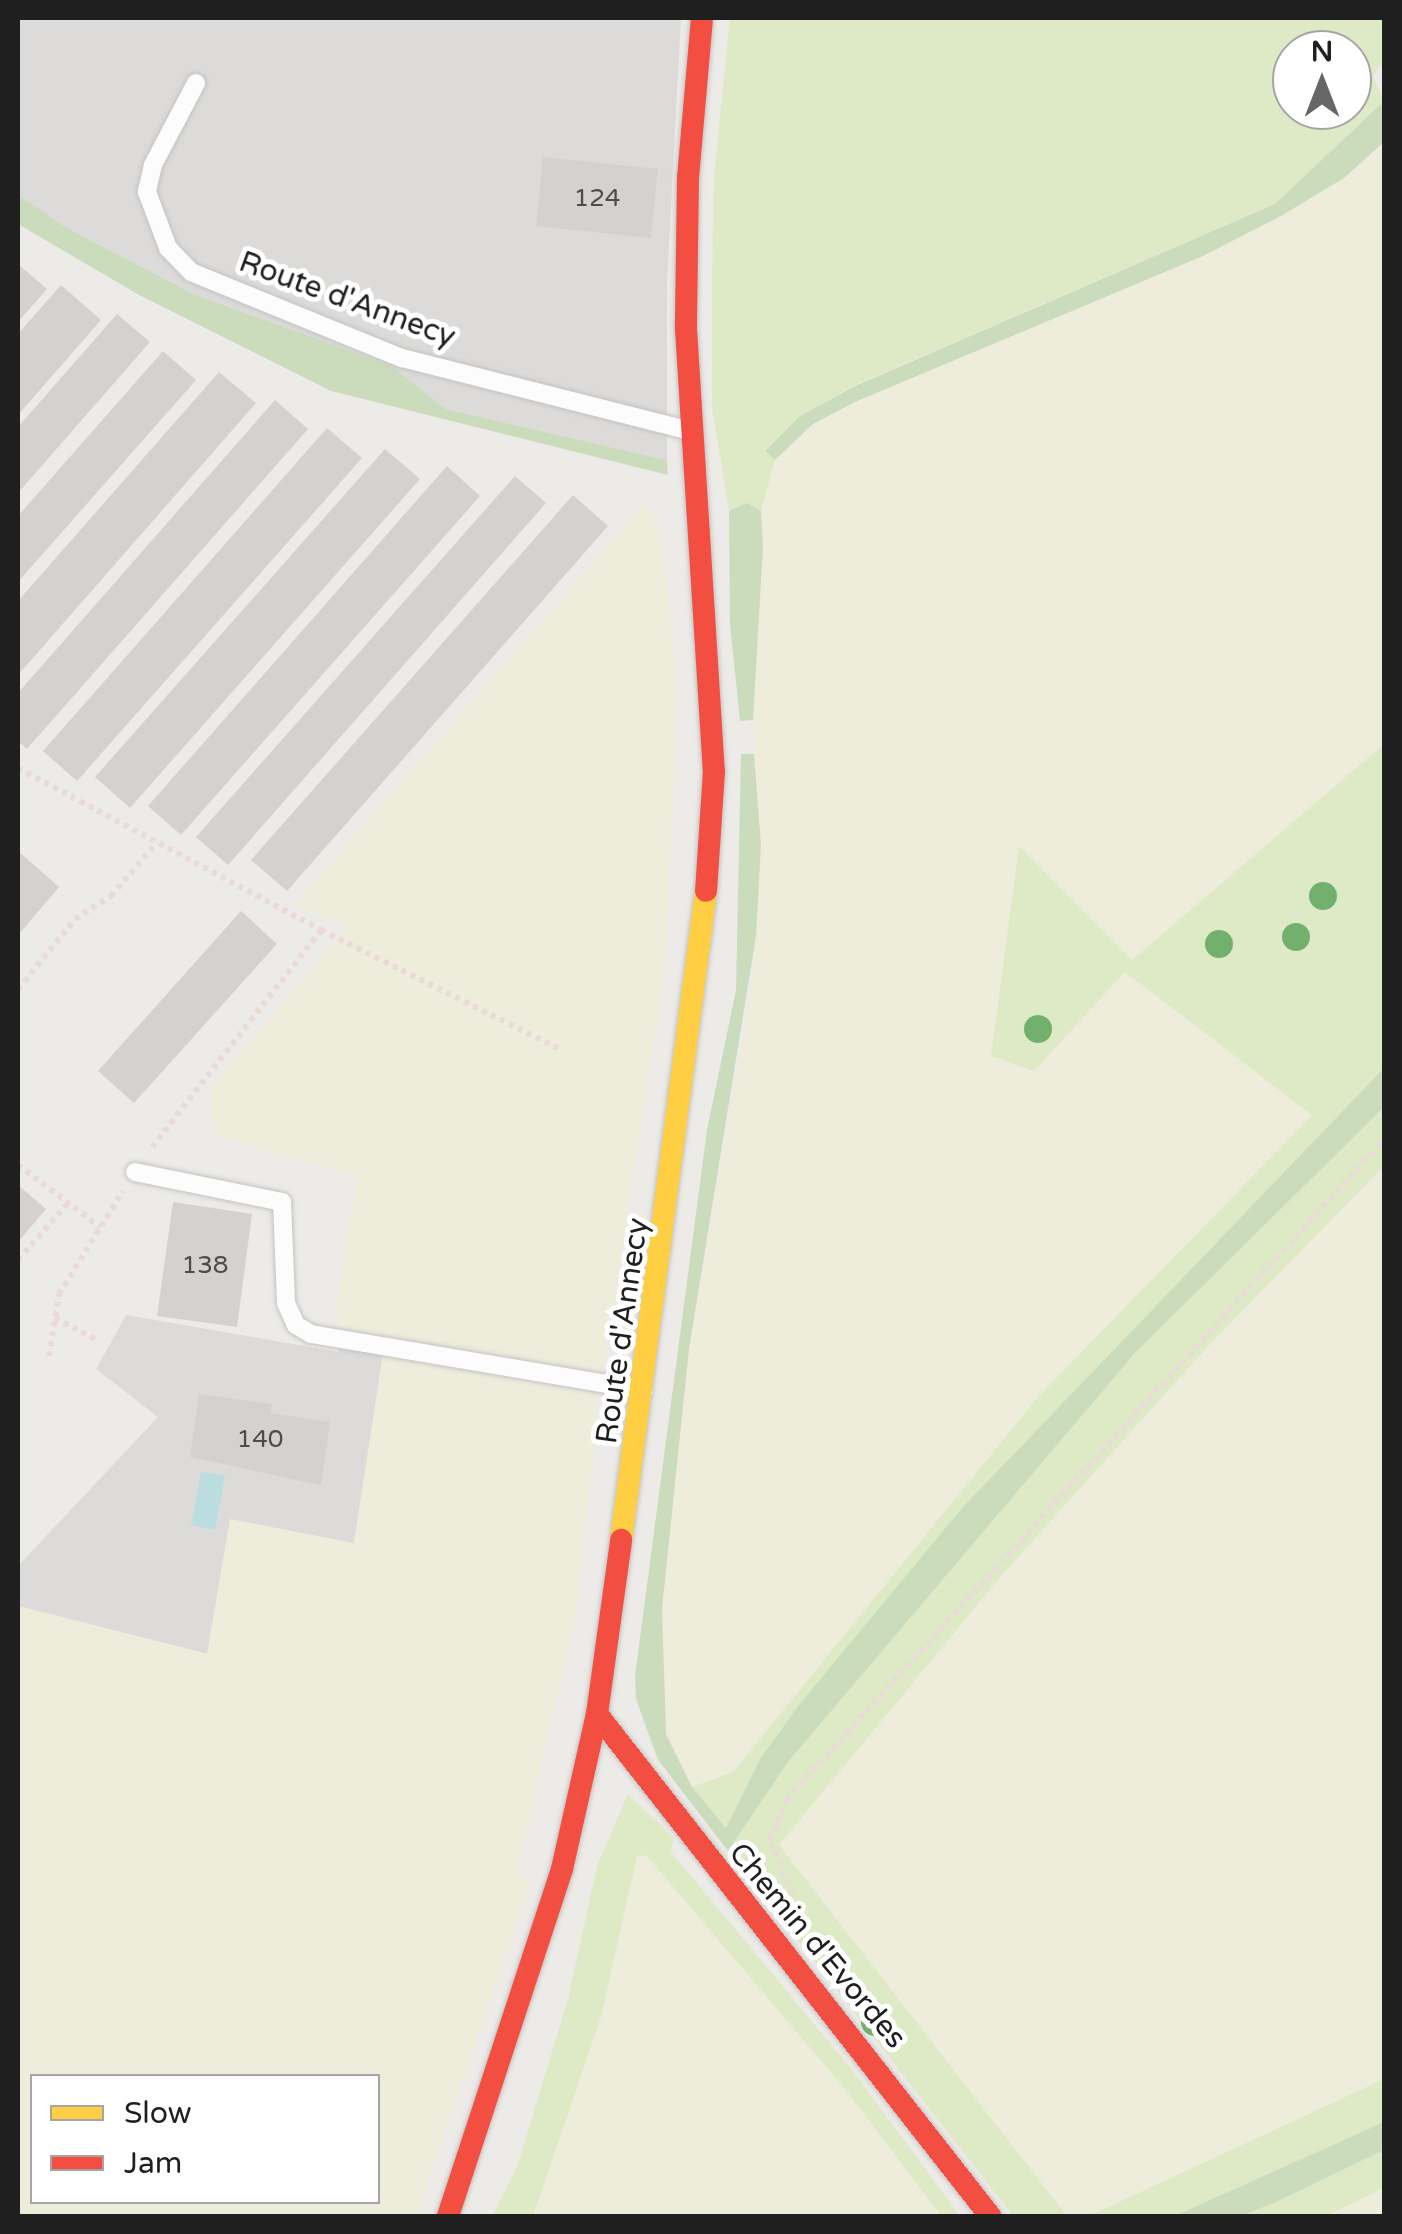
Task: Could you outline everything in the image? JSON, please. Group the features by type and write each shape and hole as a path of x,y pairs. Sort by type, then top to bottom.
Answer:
{"main road":[{"name":"Route d'Annecy","path":"448,2216 562,1869 597,1714 644,1390 710,864 710,678 691,432 688,177 702,18"},
{"name":"Chemin d'Evordes","path":"597,1714 698,1850 907,2102 990,2216"}],"lane":[{"name":"Route d'Annecy","path":"196,83 153,165 147,192 168,248 191,272 402,358 691,432"},
{"path":"135,1172 282,1202 286,1303 296,1326 311,1334 644,1390"}],"path":[{"path":"18,768 321,930 558,1048"},
{"path":"18,989 75,918 111,896 157,842"},
{"path":"49,1356 59,1294 135,1172 321,930"},
{"path":"800,1905 770,1840 786,1800 1384,1139"},
{"path":"18,1165 100,1227"},
{"path":"18,1260 68,1203"},
{"path":"55,1318 98,1340"}],"shaded area":[{"path":"18,18 681,18 667,283 667,460 446,409 390,366 196,295 67,228 18,194"},
{"path":"126,1315 339,1352 341,1340 384,1348 354,1544 208,1654 18,1606 18,1566 158,1417 96,1369"}],"green space":[{"path":"730,18 1384,18 1384,60 1373,76 1384,101 1372,112 1372,30 1272,30 1272,130 1353,130 1275,204 855,385 800,416 765,450 775,460 761,511 747,504 729,511 712,408 714,176"},
{"path":"1384,101 1384,142 1344,178 1281,216 1203,256 855,402 813,424 775,460 765,451 800,416 855,386 1275,204 1353,130 1372,130 1372,112"},
{"path":"1384,142 1384,744 1132,960 1019,847 1034,1070 1125,972 1313,1114 1038,1397 733,1772 692,1787 666,1733 662,1609 689,1349 751,991 761,845 753,720 761,511 775,460 813,424 855,402 1203,256 1344,178"},
{"path":"18,194 67,228 196,295 391,366 446,409 667,460 668,475 331,391 139,295 18,224"},
{"path":"647,501 664,552 677,689 666,966 599,1399 576,1616 517,1871 531,1882 416,2216 18,2216 18,1606 207,1654 230,1519 354,1543 384,1348 341,1340 336,1308 357,1177 217,1136 209,1103 215,1083 349,926 294,905"},
{"path":"747,503 761,511 763,547 753,720 740,721 730,624 729,511"},
{"path":"1384,744 1384,1068 962,1508 760,1759 726,1829 692,1787 733,1772 1038,1397 1312,1115 1125,972 1034,1071 991,1056 1019,846 1132,960"},
{"path":"741,754 754,754 761,845 756,936 689,1349 662,1609 666,1734 692,1787 726,1828 760,1759 799,1705 962,1508 1384,1068 1384,1107 1135,1353 788,1762 728,1851 658,1760 636,1699 635,1676 707,1130 736,990"},
{"path":"1384,1107 1384,1166 1211,1343 1002,1575 779,1845 1067,2216 1013,2216 728,1851 788,1762 1135,1353"},
{"path":"1384,1166 1384,2079 1089,2216 1067,2216 778,1845 1002,1575 1211,1343"},
{"path":"628,1794 674,1838 671,1852 850,2067 960,2216 941,2216 845,2089 646,1855 637,1857 601,2017 533,2216 492,2216 517,2167 568,1999 597,1866"},
{"path":"647,1855 845,2089 941,2216 533,2216 601,2017 637,1856"},
{"path":"1384,2079 1384,2122 1174,2216 1089,2216"},
{"path":"1384,2122 1384,2150 1276,2202 1241,2216 1174,2216"},
{"path":"1384,2150 1384,2188 1326,2216 1241,2216"},
{"path":"1384,2188 1384,2216 1326,2216"}],"water":[{"path":"201,1472 225,1476 215,1530 191,1525"}],"building":[{"path":"543,157 658,169 651,238 536,226"},
{"path":"18,264 47,289 18,322"},
{"path":"61,285 101,320 18,415 18,334"},
{"path":"117,314 150,342 18,493 18,427"},
{"path":"163,351 196,380 18,582 18,516"},
{"path":"219,372 256,403 18,675 18,601"},
{"path":"275,400 308,429 27,749 18,741 18,693"},
{"path":"327,428 362,458 77,781 43,751"},
{"path":"385,449 420,479 130,808 95,777"},
{"path":"447,466 480,496 181,835 148,806"},
{"path":"515,476 546,503 228,865 196,837"},
{"path":"573,495 608,526 287,891 251,860"},
{"path":"18,851 59,887 18,935"},
{"path":"241,911 277,944 134,1103 98,1071"},
{"path":"18,1185 46,1209 18,1242"},
{"path":"173,1202 252,1214 237,1327 157,1316"},
{"path":"199,1394 272,1404 270,1413 330,1422 321,1485 190,1457"}],"traffic: slow":[{"path":"621,1540 706,891"}],"traffic: jam":[{"path":"702,18 688,177 686,329 714,771 706,891"},
{"path":"448,2216 562,1869 597,1714 621,1540"},
{"path":"597,1714 990,2216"}]}
